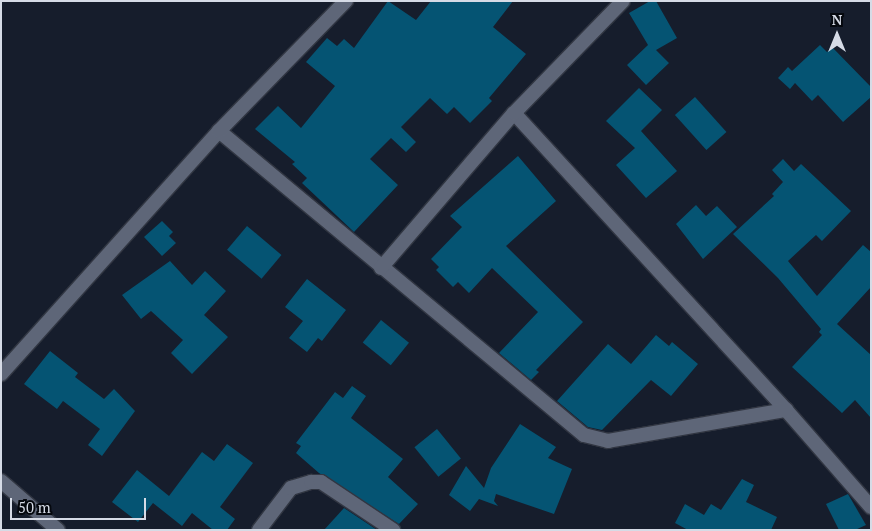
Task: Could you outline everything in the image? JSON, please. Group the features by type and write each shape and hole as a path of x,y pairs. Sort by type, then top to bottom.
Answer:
{"street":[{"path":"1,374 220,131 346,1"},
{"path":"381,268 514,113 623,1"},
{"path":"514,113 786,410 871,507"},
{"path":"220,131 381,268 584,435 608,440 786,410"},
{"path":"1,481 58,530"},
{"path":"259,530 291,488 311,482 321,482 394,530"}],"building":[{"path":"388,1 416,20 431,1 513,1 493,27 526,54 489,98 492,101 470,123 454,107 447,114 430,98 401,127 416,142 406,152 391,138 370,159 398,185 354,232 302,183 307,178 292,164 295,162 255,129 278,106 301,128 335,86 306,62 327,38 337,46 344,39 354,48"},
{"path":"650,1 656,1 677,38 656,50 669,63 646,85 627,65 648,45 629,13"},
{"path":"820,45 827,52 832,47 871,87 871,97 843,122 818,95 812,101 795,83 790,89 778,78 788,67 792,71"},
{"path":"639,88 662,110 641,131 677,171 646,198 616,165 635,148 606,121"},
{"path":"695,97 726,132 706,150 675,115"},
{"path":"518,156 556,201 506,246 583,322 536,370 539,372 531,380 499,353 538,312 492,268 469,293 458,282 453,287 436,270 439,267 431,259 462,227 450,216"},
{"path":"783,159 794,171 801,164 851,211 822,241 816,235 788,261 817,296 863,245 871,252 871,287 837,324 871,355 871,418 855,400 842,413 792,367 822,335 819,332 821,329 778,278 733,234 774,196 772,194 783,182 772,170"},
{"path":"696,205 706,216 717,206 737,227 703,259 676,224"},
{"path":"162,221 173,232 169,236 176,243 162,256 144,237"},
{"path":"247,226 281,255 262,279 227,250"},
{"path":"170,261 192,285 205,271 226,291 204,315 228,337 192,374 171,353 183,340 151,311 141,319 122,295"},
{"path":"307,279 346,310 322,341 318,338 307,352 289,338 303,321 285,307"},
{"path":"381,320 409,343 391,365 363,343"},
{"path":"656,335 669,346 672,342 698,364 671,396 651,380 602,430 588,427 557,401 608,344 631,364"},
{"path":"50,351 78,373 75,377 104,399 114,389 135,411 102,456 88,445 100,429 63,401 57,409 24,384"},
{"path":"352,386 366,396 351,418 403,459 388,477 418,504 399,524 319,473 296,453 301,446 296,443 335,392 343,398"},
{"path":"520,424 556,447 548,458 572,469 554,514 496,494 494,501 498,506 479,499 470,511 449,495 466,466 484,488 491,468"},
{"path":"437,429 461,459 438,477 414,447"},
{"path":"227,444 253,463 220,507 235,519 227,530 213,530 192,513 182,526 153,503 138,522 112,502 137,470 169,496 202,452 214,461"},
{"path":"742,479 754,485 746,502 777,517 771,530 688,530 675,523 685,504 704,515 711,504 721,510"},
{"path":"848,494 866,525 855,530 839,530 826,504"},
{"path":"344,508 377,530 324,530"}]}
